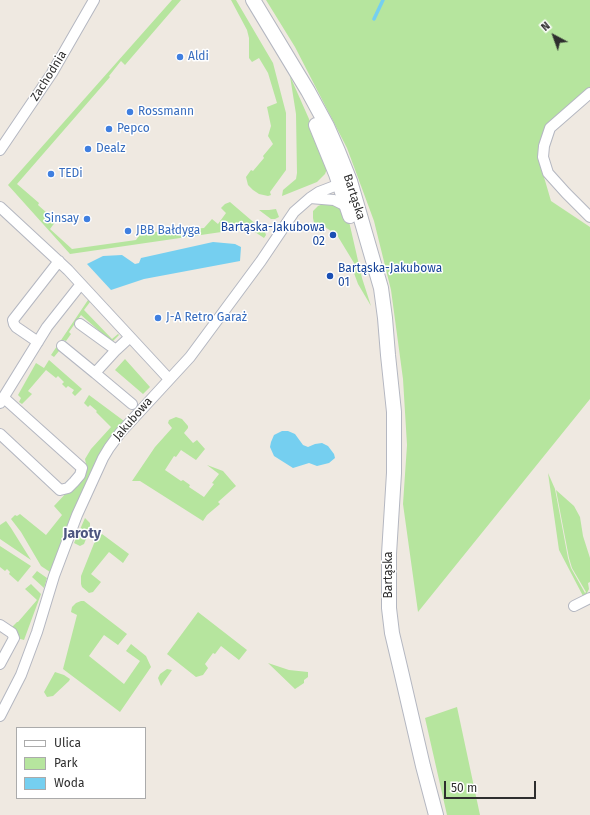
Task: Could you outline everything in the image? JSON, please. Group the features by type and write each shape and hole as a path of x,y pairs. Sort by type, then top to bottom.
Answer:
{"street":[{"name":"Zachodnia","path":"0,150 52,73 94,0"},
{"name":"Bartąska","path":"253,0 296,74 308,108 345,182 381,288 394,412 394,474 389,554 389,608 392,632 436,815"},
{"path":"590,93 550,128 543,150 543,157 548,173 590,217"},
{"name":"Bartąska","path":"345,182 348,207 385,329"},
{"name":"Jakubowa","path":"0,716 3,702 21,675 37,632 66,542 103,458 120,433 169,379 186,354 261,261 294,212 310,198 320,192 345,182"},
{"path":"310,198 334,200 348,207"},
{"path":"0,208 59,261 169,379"},
{"path":"38,342 16,327 13,320 59,261"},
{"path":"0,434 60,490 68,488 80,475 82,468 2,400 52,321 81,284"},
{"path":"80,324 116,350"},
{"path":"95,373 130,337"},
{"path":"62,346 132,404"},
{"path":"574,606 590,598"},
{"path":"0,625 12,633 14,637 0,663"}],"green space":[{"path":"172,0 181,0 125,65 121,61 109,76 110,77 17,184 39,203 38,205 56,221 50,229 72,249 136,240 141,233 204,228 212,219 218,224 226,213 221,208 230,202 265,232 266,235 264,238 249,228 70,254 8,185"},
{"path":"231,0 236,0 273,63 286,113 286,170 270,192 271,195 268,196 259,194 253,190 248,185 246,177 264,158 263,156 273,144 268,136 271,126 267,107 277,103 268,73 259,58 252,62 249,58 249,38 247,30"},
{"path":"266,0 590,0 590,91 550,128 539,151 539,160 551,201 590,227 590,399 418,612 403,504 407,445 403,379 391,290 374,221 347,148 295,47"},
{"path":"290,76 309,119 327,169 325,174 317,182 282,196 283,190 296,179 297,173 296,114"},
{"path":"337,203 348,217 362,278 371,306 358,284 351,265 354,263 337,235 322,225 319,228 314,223 313,211 318,206"},
{"path":"276,209 279,217 275,219 271,219 259,210 269,210"},
{"path":"88,300 90,302 84,310 112,339 118,334 119,335 112,342 81,315 69,332 71,334 58,348 59,351 54,357 51,355"},
{"path":"125,359 150,387 143,394 115,370"},
{"path":"49,360 82,389 75,396 72,393 74,390 68,386 66,388 62,384 64,382 58,376 56,378 46,370 28,391 32,394 22,404 19,402 21,398 18,395 36,363 44,368"},
{"path":"162,380 117,431 50,572 41,566 21,532 11,519 15,515 17,516 20,514 46,535 62,515 54,506 85,473 87,469 85,459 91,449 111,427 96,412 97,411 90,405 88,407 84,403 89,395 124,421"},
{"path":"176,417 182,419 188,426 184,433 193,443 197,440 205,449 196,460 181,450 176,457 174,456 165,470 181,481 183,480 190,485 189,487 204,497 214,484 212,483 219,474 207,465 223,471 236,486 218,502 220,504 207,515 203,521 140,481 132,481 155,447 172,428 168,423 169,420"},
{"path":"548,473 555,489 571,568 585,593 586,592 572,568 569,558 556,490 574,506 580,517 583,536 590,558 589,589 583,596 559,550"},
{"path":"85,518 90,523 90,529 84,544 80,546 74,543"},
{"path":"6,521 31,560 0,539 0,525"},
{"path":"102,534 129,554 123,563 109,552 91,574 101,582 93,592 89,593 82,587 81,576 95,541"},
{"path":"0,546 31,566 18,582 9,574 10,572 7,569 5,571 0,567"},
{"path":"37,571 47,578 44,588 32,577"},
{"path":"31,584 41,594 24,640 17,638 11,628 37,600 25,589"},
{"path":"81,601 84,601 127,634 118,645 104,635 89,656 124,684 140,661 126,651 131,644 146,656 151,667 120,712 63,669 77,615 71,612 72,607"},
{"path":"198,612 247,650 239,660 221,646 215,654 213,653 205,664 208,668 203,675 196,677 167,654"},
{"path":"268,663 289,670 308,672 308,677 304,680 304,683 295,689"},
{"path":"167,669 172,670 161,686 158,678 160,674"},
{"path":"55,672 70,679 53,696 47,697 44,692"},
{"path":"457,707 480,815 447,815 425,718"}],"water":[{"path":"213,242 235,244 241,247 240,261 144,279 111,290 87,264 103,256 122,255 135,264 139,263 141,258"},
{"path":"282,431 288,431 295,434 303,445 308,447 322,443 328,446 335,458 329,463 317,466 309,463 293,468 274,456 270,447 274,435"}],"waterway":[{"path":"374,19 383,0"}],"place":[{"name":"Aldi","path":"180,57"},
{"name":"Rossmann","path":"130,112"},
{"name":"Pepco","path":"109,129"},
{"name":"Dealz","path":"88,149"},
{"name":"TEDi","path":"51,174"},
{"name":"Sinsay","path":"87,219"},
{"name":"JBB Bałdyga","path":"128,231"},
{"name":"Bartąska-Jakubowa 02","path":"333,235"},
{"name":"Bartąska-Jakubowa 01","path":"330,276"},
{"name":"J-A Retro Garaż","path":"158,318"}],"district":[{"name":"Jaroty","path":"82,534"}]}
